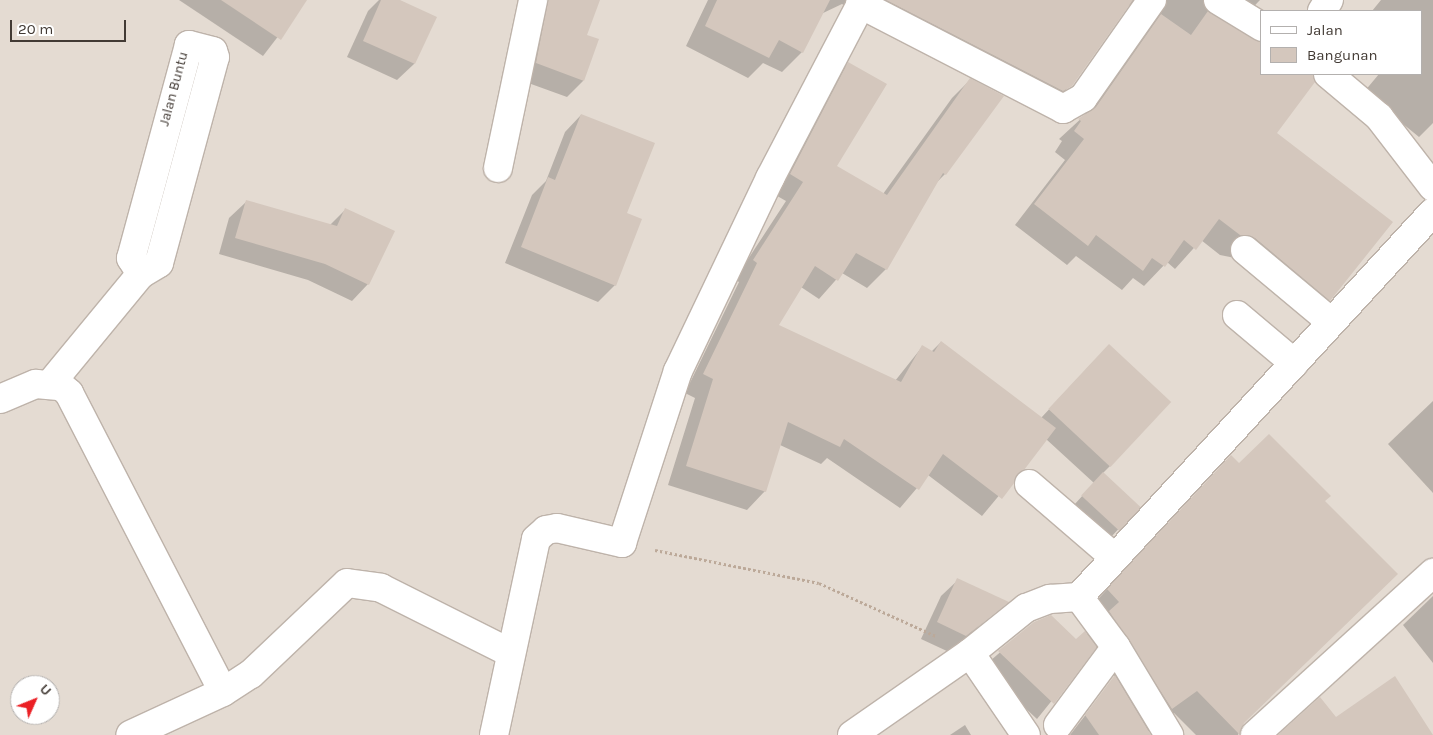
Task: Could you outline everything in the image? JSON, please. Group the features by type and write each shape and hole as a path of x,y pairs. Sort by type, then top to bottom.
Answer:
{"street":[{"path":"498,168 533,0"},
{"path":"494,735 511,652 541,533 578,530 622,543 678,371 861,2 1063,109 1083,98 1152,0"},
{"path":"1218,0 1260,26"},
{"name":"Jalan Buntu","path":"50,383 141,274 158,263 216,57 213,51 185,47 130,258 141,274"},
{"path":"1329,75 1379,117 1433,188"},
{"path":"852,735 970,653 1026,608 1050,599 1079,596 1433,212"},
{"path":"1245,250 1331,322"},
{"path":"1237,315 1294,363"},
{"path":"0,398 50,383 69,394 223,692"},
{"path":"1029,484 1115,558"},
{"path":"1255,735 1433,573"},
{"path":"130,735 223,692 252,674 347,583 381,588 511,652"},
{"path":"1079,596 1116,646 1169,735"},
{"path":"1058,725 1116,646"},
{"path":"970,653 1026,735"}],"path":[{"path":"622,543 828,586 970,653"}],"shaded area":[{"path":"0,0 1433,0 1433,735 0,735"}],"building":[{"path":"221,0 307,0 281,40"},
{"path":"381,0 400,0 437,17 415,64 363,41"},
{"path":"548,0 600,0 587,35 599,39 584,81 536,63"},
{"path":"717,0 830,0 803,53 779,40 769,58 705,26"},
{"path":"886,0 1133,0 1072,86 1063,91"},
{"path":"1208,11 1260,42 1260,75 1313,75 1315,82 1277,133 1393,222 1330,301 1255,238 1240,235 1219,219 1196,250 1184,240 1165,267 1152,258 1143,271 1096,235 1088,246 1034,204 1084,139 1074,131 1081,121 1078,119 1096,107 1161,14 1191,35"},
{"path":"848,62 887,84 837,166 887,195 970,78 1004,96 946,175 943,173 887,270 856,253 838,281 815,266 779,325 901,382 922,345 934,352 941,341 1056,428 1002,499 943,454 919,490 844,439 840,447 788,422 766,492 686,466 713,379 703,374 757,263 753,260 803,182 790,174"},
{"path":"581,114 655,143 627,213 642,219 616,286 521,247 548,177 555,180"},
{"path":"246,200 337,226 345,208 395,231 369,285 325,264 235,238"},
{"path":"1109,344 1171,402 1110,467 1048,409"},
{"path":"1269,434 1331,496 1325,501 1398,574 1244,723 1240,735 1197,691 1172,709 1109,611 1119,602 1107,589 1231,455 1239,463"},
{"path":"1103,472 1141,507 1119,531 1081,495"},
{"path":"957,578 1009,602 966,636 937,622"},
{"path":"1051,615 1076,639 1085,631 1097,647 1054,704 998,651 1034,622"},
{"path":"1115,675 1151,735 1099,735 1085,715"},
{"path":"1395,676 1433,735 1278,735 1320,697 1336,717"}]}
